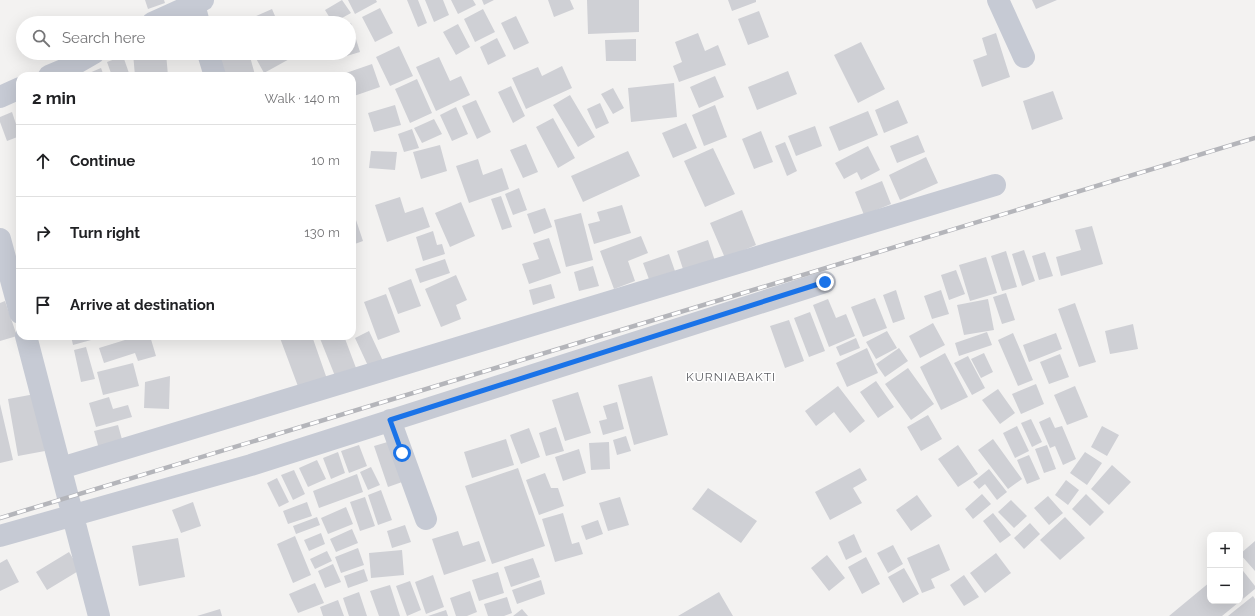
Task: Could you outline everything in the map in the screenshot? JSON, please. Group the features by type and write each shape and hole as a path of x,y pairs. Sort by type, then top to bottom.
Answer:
{"street":[{"path":"998,0 1024,57"},
{"path":"176,16 199,9"},
{"path":"58,72 82,60"},
{"path":"210,60 214,72"},
{"path":"0,97 16,90"},
{"path":"61,468 995,185"},
{"path":"0,239 16,298"},
{"path":"0,536 251,465 825,282"},
{"path":"27,340 99,616"},
{"path":"390,420 426,519"}],"building":[{"path":"145,0 164,0 165,3 148,9"},
{"path":"342,0 351,13 346,16 329,16 325,10"},
{"path":"348,0 376,0 377,2 355,14"},
{"path":"407,0 418,0 427,23 418,27"},
{"path":"425,0 443,0 449,15 434,22"},
{"path":"451,0 473,0 476,5 458,14"},
{"path":"482,0 494,0 484,5"},
{"path":"548,0 570,0 574,9 554,17"},
{"path":"587,0 639,0 639,32 588,34"},
{"path":"728,0 756,0 756,2 732,11"},
{"path":"1032,0 1057,0 1036,9"},
{"path":"380,8 393,33 375,42 362,17"},
{"path":"272,9 275,16 256,16"},
{"path":"483,9 495,32 475,42 464,19"},
{"path":"759,11 769,37 748,45 738,19"},
{"path":"516,16 529,43 514,50 501,23"},
{"path":"458,24 470,47 456,55 443,32"},
{"path":"698,33 705,51 718,45 726,65 679,82 673,66 682,62 675,42"},
{"path":"996,33 1010,77 982,87 973,60 987,55 982,38"},
{"path":"497,38 506,56 488,65 480,47"},
{"path":"356,39 360,52 356,53"},
{"path":"636,39 636,61 606,61 605,40"},
{"path":"861,42 885,89 858,103 834,55"},
{"path":"399,46 413,76 390,86 376,57"},
{"path":"439,57 450,81 461,76 470,95 436,111 416,67"},
{"path":"112,60 124,60 129,72 111,72 107,62"},
{"path":"134,60 167,60 168,72 135,72"},
{"path":"219,60 251,60 254,72 221,72"},
{"path":"257,60 288,60 266,72 263,72"},
{"path":"372,64 380,87 356,95 356,72 349,72"},
{"path":"562,66 572,88 526,109 512,78 538,67 542,76"},
{"path":"101,68 102,72 92,72"},
{"path":"788,71 797,94 757,110 748,87"},
{"path":"715,76 724,97 699,108 690,87"},
{"path":"417,79 432,113 410,123 395,89"},
{"path":"674,83 677,117 631,122 628,88"},
{"path":"511,86 525,116 513,123 498,92"},
{"path":"613,88 624,108 613,114 601,94"},
{"path":"1053,91 1063,119 1032,130 1023,101"},
{"path":"570,95 595,137 578,147 553,105"},
{"path":"476,100 491,132 477,139 462,106"},
{"path":"898,100 908,123 884,133 875,110"},
{"path":"600,103 609,123 596,129 587,109"},
{"path":"395,105 401,125 374,132 368,113"},
{"path":"715,105 727,137 704,146 692,115"},
{"path":"456,107 468,134 452,141 440,115"},
{"path":"868,111 878,135 839,151 829,127"},
{"path":"12,112 16,124 16,138 7,141 0,122 0,117"},
{"path":"553,118 575,158 558,168 536,127"},
{"path":"434,119 442,134 422,143 414,128"},
{"path":"686,123 697,148 673,158 662,133"},
{"path":"815,126 822,146 796,156 788,136"},
{"path":"412,129 419,148 404,152 398,134"},
{"path":"761,131 773,162 754,169 742,139"},
{"path":"918,135 925,152 897,163 890,146"},
{"path":"785,142 797,171 787,176 775,146"},
{"path":"526,144 538,172 523,178 510,150"},
{"path":"440,145 447,171 421,179 413,152"},
{"path":"868,146 880,170 861,180 857,172 844,179 835,163"},
{"path":"713,148 735,194 705,207 684,161"},
{"path":"371,151 397,152 395,170 369,168"},
{"path":"628,151 640,176 583,202 571,176"},
{"path":"926,157 938,183 900,200 889,175"},
{"path":"478,159 483,175 502,168 509,189 469,203 456,166"},
{"path":"882,181 891,204 864,215 855,192"},
{"path":"519,188 527,210 513,215 505,194"},
{"path":"501,196 512,227 502,230 491,199"},
{"path":"400,197 405,213 423,207 430,227 387,242 375,205"},
{"path":"461,202 475,236 450,247 435,213"},
{"path":"622,205 631,233 594,244 588,224 600,221 597,212"},
{"path":"545,208 552,227 534,234 527,214"},
{"path":"742,210 756,245 725,258 710,223"},
{"path":"581,213 593,260 566,267 554,220"},
{"path":"356,220 363,241 356,244"},
{"path":"1092,226 1103,264 1061,276 1056,257 1081,250 1075,230"},
{"path":"433,231 437,245 442,244 445,254 423,261 416,237"},
{"path":"641,236 648,253 628,261 635,281 614,289 600,251"},
{"path":"549,238 561,273 529,284 522,264 539,259 533,243"},
{"path":"708,240 715,261 684,272 677,251"},
{"path":"1024,250 1035,281 1022,286 1012,254"},
{"path":"1006,251 1017,287 1002,291 991,256"},
{"path":"1045,252 1053,276 1039,280 1032,256"},
{"path":"669,254 676,274 650,282 643,263"},
{"path":"986,257 997,293 970,301 959,265"},
{"path":"445,259 450,273 420,283 415,269"},
{"path":"593,266 599,286 579,291 574,272"},
{"path":"956,270 965,294 949,300 941,275"},
{"path":"456,275 467,300 456,305 461,319 441,327 425,289"},
{"path":"411,279 421,306 398,314 388,288"},
{"path":"551,284 555,298 533,305 529,290"},
{"path":"896,290 905,319 893,323 883,295"},
{"path":"941,290 949,314 932,319 924,296"},
{"path":"1006,293 1015,320 1002,324 993,297"},
{"path":"386,294 400,332 378,340 364,302"},
{"path":"875,298 887,328 863,337 851,307"},
{"path":"828,299 836,318 846,314 855,336 829,347 813,305"},
{"path":"988,299 994,330 964,335 957,305"},
{"path":"5,301 16,336 0,341 0,303"},
{"path":"1075,303 1096,362 1079,367 1058,309"},
{"path":"810,312 825,351 809,357 794,318"},
{"path":"789,320 804,361 785,368 770,326"},
{"path":"933,323 945,345 920,358 909,336"},
{"path":"1133,324 1138,349 1110,354 1105,331"},
{"path":"369,331 383,361 369,368 356,338"},
{"path":"887,331 897,348 876,359 866,342"},
{"path":"987,332 992,345 959,356 955,343"},
{"path":"1013,333 1033,380 1018,386 998,340"},
{"path":"1056,333 1062,349 1029,362 1023,345"},
{"path":"856,338 860,348 840,356 836,347"},
{"path":"72,340 91,340 73,345"},
{"path":"125,340 151,340 156,356 138,361 135,353 104,363 99,348"},
{"path":"281,340 313,340 327,379 299,389"},
{"path":"321,340 346,340 356,368 335,376"},
{"path":"86,347 95,379 81,382 74,350"},
{"path":"867,348 878,373 847,387 836,363"},
{"path":"899,348 908,361 885,377 876,364"},
{"path":"945,353 968,397 941,410 920,367"},
{"path":"984,353 993,372 981,378 971,359"},
{"path":"1060,354 1069,377 1049,384 1040,362"},
{"path":"968,356 985,388 972,395 954,363"},
{"path":"133,363 139,386 103,395 97,372"},
{"path":"908,368 934,404 911,420 885,384"},
{"path":"170,376 169,409 144,408 145,382"},
{"path":"652,376 668,435 634,445 618,385"},
{"path":"876,381 894,407 878,418 860,392"},
{"path":"1036,384 1044,404 1021,414 1012,394"},
{"path":"838,386 865,421 850,433 834,412 816,426 805,411"},
{"path":"1075,386 1088,417 1067,425 1054,395"},
{"path":"998,389 1015,413 1000,424 982,400"},
{"path":"578,392 591,433 565,441 552,400"},
{"path":"35,394 45,451 18,456 8,399"},
{"path":"109,397 113,409 128,405 132,417 96,427 89,403"},
{"path":"617,402 624,429 603,435 599,421 607,419 603,406"},
{"path":"0,404 13,460 0,463"},
{"path":"928,415 942,439 921,451 907,427"},
{"path":"1050,417 1055,428 1062,426 1076,459 1063,465 1055,446 1050,448 1039,422"},
{"path":"1031,419 1042,442 1032,447 1021,423"},
{"path":"118,425 123,443 99,449 94,431"},
{"path":"1017,426 1029,451 1015,458 1003,433"},
{"path":"1102,426 1119,435 1107,456 1091,447"},
{"path":"556,427 564,451 546,456 539,433"},
{"path":"529,428 540,457 521,464 510,435"},
{"path":"626,436 631,451 617,455 613,440"},
{"path":"506,439 514,465 472,478 464,452"},
{"path":"993,439 1022,479 1008,489 978,450"},
{"path":"391,441 405,481 388,487 374,446"},
{"path":"609,442 610,469 591,470 589,443"},
{"path":"359,445 367,466 349,473 341,451"},
{"path":"958,445 978,474 958,487 938,459"},
{"path":"1047,445 1056,469 1044,473 1035,449"},
{"path":"579,449 586,473 563,481 555,457"},
{"path":"338,452 345,473 331,479 323,458"},
{"path":"1085,452 1102,463 1087,485 1070,473"},
{"path":"1029,455 1040,479 1027,484 1017,460"},
{"path":"317,460 326,479 308,487 299,468"},
{"path":"1112,465 1131,482 1109,505 1091,489"},
{"path":"371,467 380,485 368,490 360,472"},
{"path":"518,468 545,546 492,564 465,486"},
{"path":"860,468 867,480 853,488 862,503 830,520 815,492"},
{"path":"989,469 1007,492 997,500 985,484 979,489 973,482"},
{"path":"294,470 305,494 293,500 281,475"},
{"path":"545,473 551,488 558,488 564,506 539,515 526,480"},
{"path":"357,474 363,492 319,508 313,491"},
{"path":"277,478 289,502 279,507 267,483"},
{"path":"1066,480 1079,490 1068,505 1055,495"},
{"path":"708,488 757,521 741,543 692,509"},
{"path":"381,490 392,520 378,525 368,495"},
{"path":"982,494 991,504 973,519 965,509"},
{"path":"1086,494 1104,512 1090,526 1072,509"},
{"path":"917,495 932,516 911,531 896,510"},
{"path":"1048,496 1063,513 1049,525 1034,508"},
{"path":"365,497 375,526 360,531 350,502"},
{"path":"620,497 629,525 608,531 599,503"},
{"path":"1011,500 1027,516 1014,528 998,512"},
{"path":"193,502 201,526 181,533 172,510"},
{"path":"307,502 312,516 288,524 283,511"},
{"path":"346,507 353,524 328,534 321,518"},
{"path":"563,513 572,544 579,542 583,554 555,562 542,519"},
{"path":"993,513 1011,535 1000,543 983,521"},
{"path":"317,517 320,525 296,534 293,526"},
{"path":"1065,517 1085,538 1060,560 1040,540"},
{"path":"598,520 603,534 586,540 581,526"},
{"path":"1030,523 1040,534 1024,549 1014,538"},
{"path":"405,525 411,542 392,548 387,531"},
{"path":"352,529 358,543 336,552 330,539"},
{"path":"458,531 463,546 479,541 486,561 444,575 432,539"},
{"path":"321,533 325,544 309,551 304,540"},
{"path":"854,534 862,552 846,560 838,542"},
{"path":"295,536 311,575 293,583 277,544"},
{"path":"178,538 185,577 139,586 132,546"},
{"path":"1255,541 1255,571 1243,557 1243,551"},
{"path":"939,544 950,570 931,579 935,588 922,593 907,558"},
{"path":"893,545 903,564 888,573 877,553"},
{"path":"358,548 364,565 341,573 335,557"},
{"path":"402,550 404,575 371,578 369,553"},
{"path":"327,551 332,561 315,569 310,559"},
{"path":"69,552 80,570 47,590 36,572"},
{"path":"996,553 1011,573 985,593 970,573"},
{"path":"827,555 845,578 829,591 811,568"},
{"path":"866,557 880,584 862,594 848,567"},
{"path":"533,558 540,577 511,587 504,567"},
{"path":"7,559 19,582 0,591 0,563"},
{"path":"333,564 341,582 325,588 318,571"},
{"path":"904,568 919,594 903,603 888,577"},
{"path":"364,569 368,581 348,588 344,576"},
{"path":"1243,571 1255,586 1255,589 1243,599"},
{"path":"498,572 504,593 479,601 472,580"},
{"path":"433,575 444,607 426,614 415,582"},
{"path":"964,575 979,597 964,606 950,585"},
{"path":"541,580 545,594 517,604 512,590"},
{"path":"410,581 421,610 407,616 396,586"},
{"path":"315,583 324,603 298,613 289,594"},
{"path":"1207,584 1207,604 1237,604 1222,616 1169,616"},
{"path":"390,585 400,616 379,616 370,591"},
{"path":"470,591 477,612 467,616 456,616 450,598"},
{"path":"359,592 367,616 349,616 343,598"},
{"path":"719,592 733,616 678,616"},
{"path":"1253,596 1255,599 1255,616 1228,616"},
{"path":"507,597 512,613 504,616 488,616 484,604"},
{"path":"338,600 344,616 323,616 320,607"},
{"path":"220,609 222,616 197,616"},
{"path":"522,609 528,616 513,616"},
{"path":"446,610 448,616 428,616"}],"railway":[{"path":"0,518 1255,138"}],"district":[{"name":"KURNIABAKTI","path":"731,377"}],"route":[{"path":"402,453 390,420 825,282"}]}
